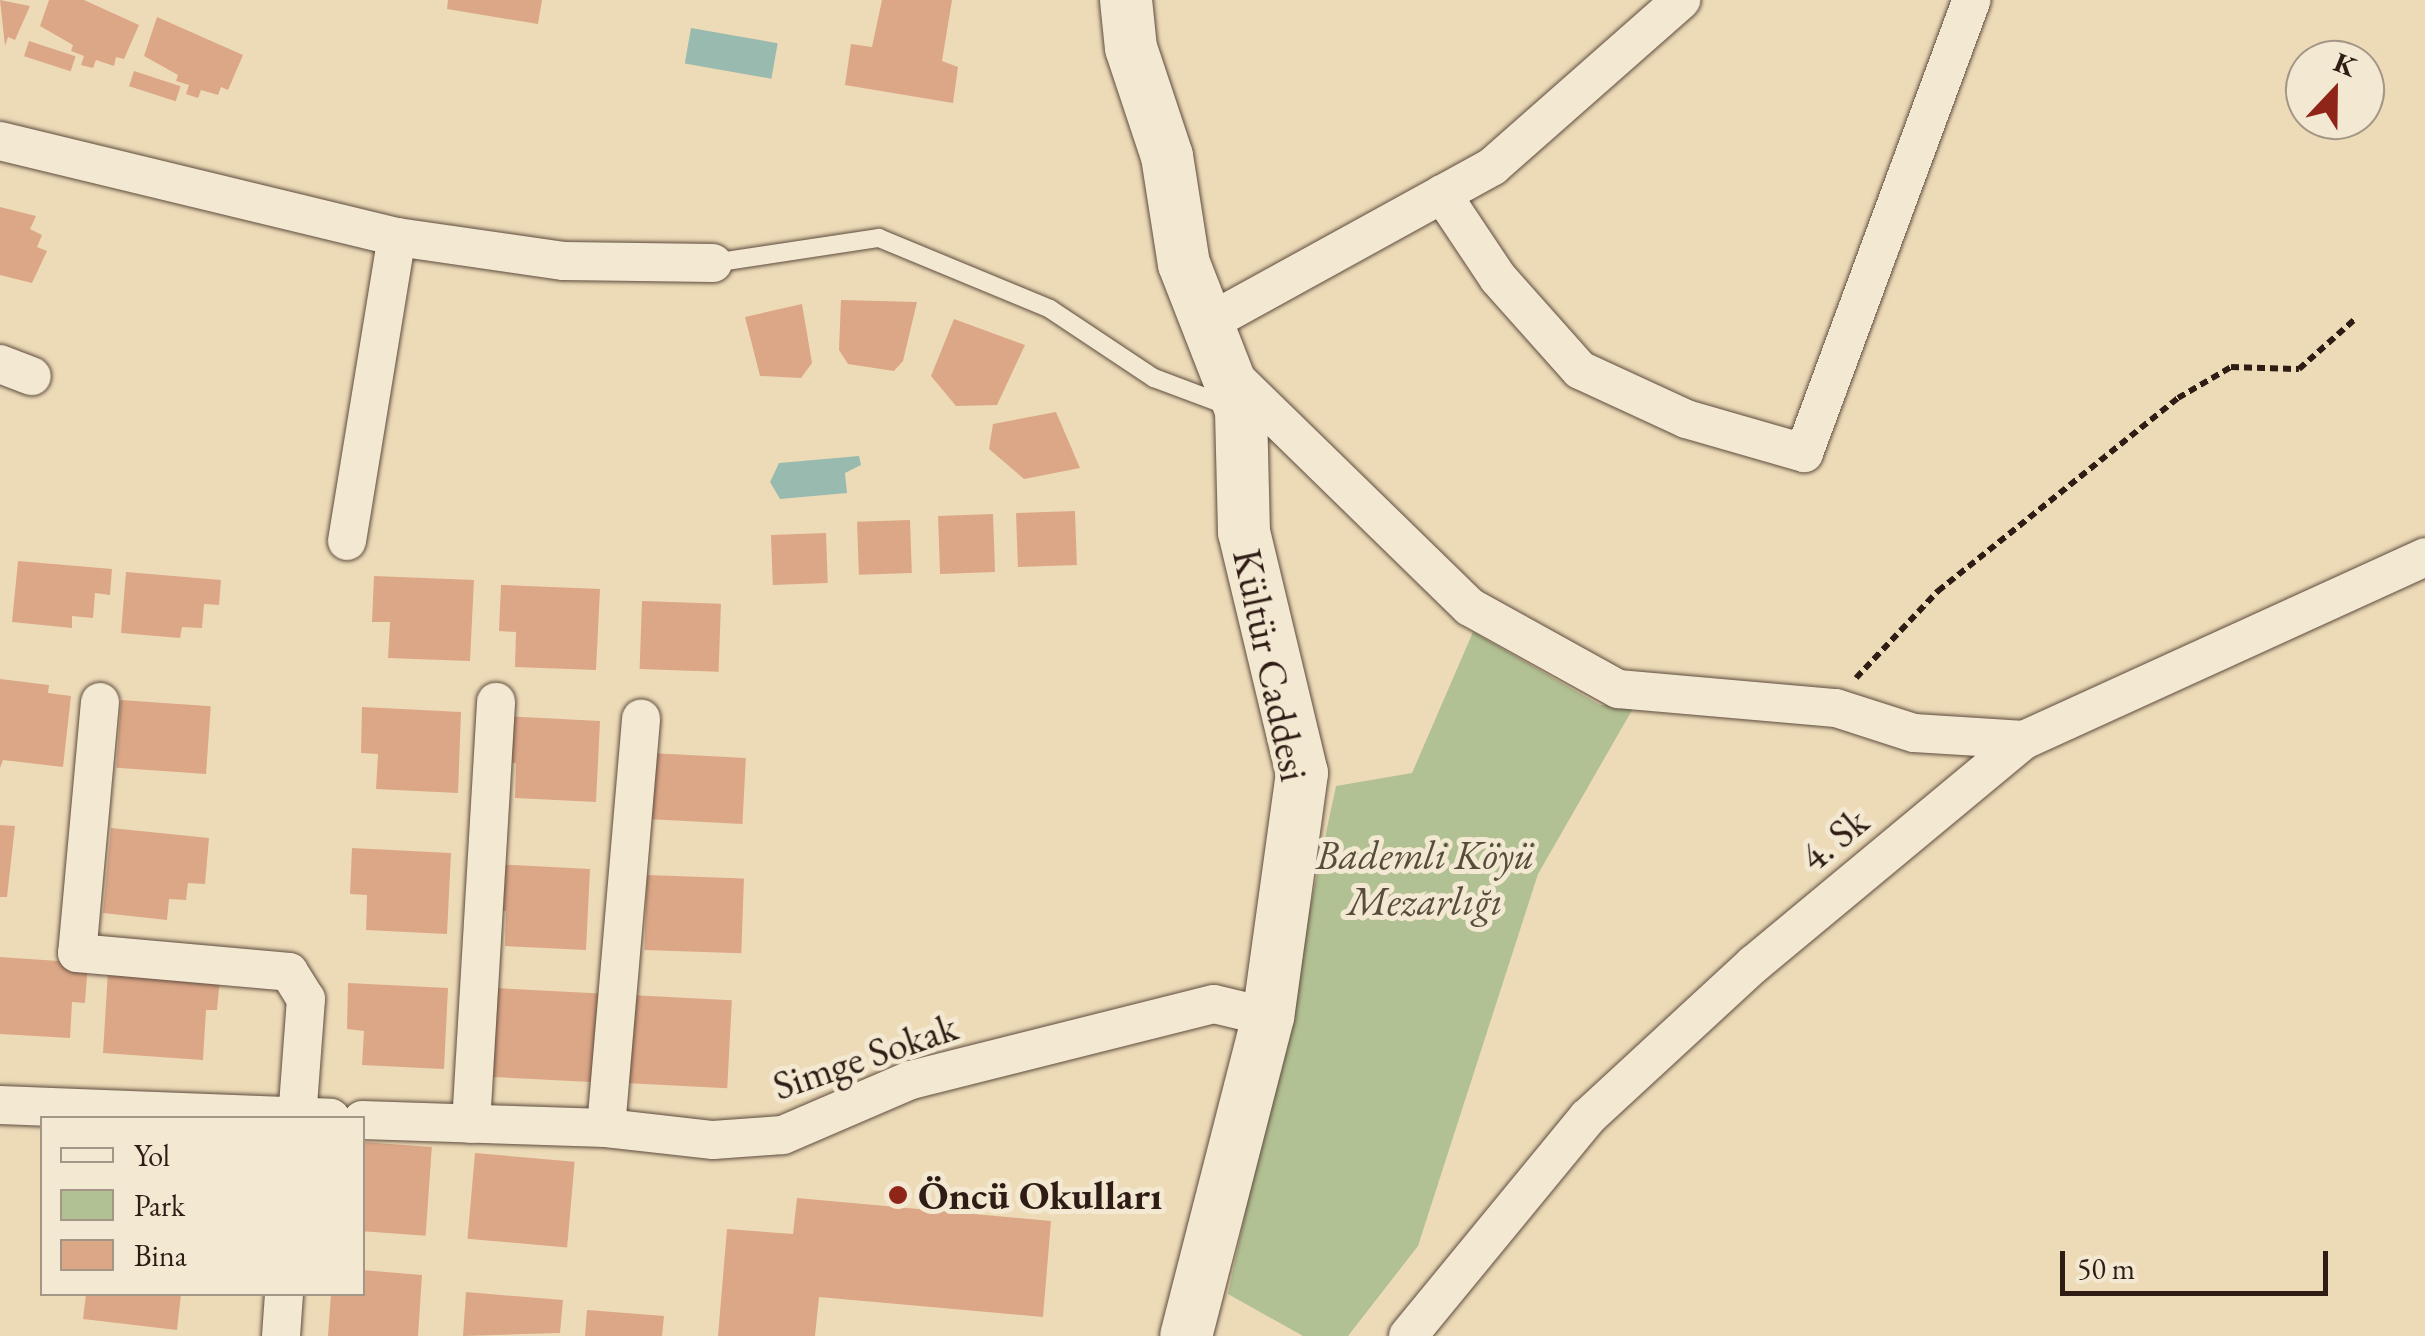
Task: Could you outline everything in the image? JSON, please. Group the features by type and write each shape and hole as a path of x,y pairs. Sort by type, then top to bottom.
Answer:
{"street":[{"name":"Kültür Caddesi","path":"1126,0 1131,48 1167,156 1184,264 1223,366 1244,532 1302,772 1268,1017 1186,1336"},
{"path":"1681,0 1493,166 1442,194 1223,366 1470,608 1618,689 1836,708 1914,733 2024,740"},
{"path":"1442,194 1498,278 1580,370 1686,419 1804,453 1972,0"},
{"path":"0,141 397,236 564,261 713,263"},
{"path":"347,541 397,236"},
{"name":"4. Sk","path":"1408,1336 1588,1117 1754,964 2024,740 2425,556"},
{"path":"100,702 78,953 289,972 306,999 308,1116"},
{"path":"471,1124 496,702"},
{"path":"606,1128 640,718"},
{"name":"Simge Sokak","path":"365,1120 606,1128 713,1140 783,1135 910,1080 1214,1004 1268,1017"},
{"path":"0,1105 261,1116"},
{"path":"281,1336 284,1296"}],"lane":[{"path":"713,263 879,238 1050,310 1154,378 1223,366"}],"path":[{"path":"1836,708 1868,661 1938,591 2178,398 2231,367 2300,369 2354,320"}],"green space":[{"name":"Bademli Köyü Mezarlığı","path":"1473,632 1600,705 1635,705 1538,874 1418,1246 1348,1336 1303,1336 1228,1294 1336,786 1412,773"}],"water":[{"path":"691,28 778,43 771,79 685,63"},
{"path":"859,456 861,465 845,473 847,493 780,499 770,482 779,463"}],"building":[{"path":"0,0 30,6 15,40 8,37 5,46"},
{"path":"49,0 84,0 139,25 124,59 116,57 114,66 96,60 93,68 81,65 84,56 71,51 73,45 40,26"},
{"path":"448,0 542,0 538,24 447,9"},
{"path":"882,0 952,0 942,61 958,67 953,103 845,85 851,44 872,47"},
{"path":"157,17 243,55 228,90 221,87 218,95 201,90 198,98 186,94 189,85 176,81 178,75 144,56"},
{"path":"29,41 76,56 71,71 24,56"},
{"path":"134,71 181,86 176,101 129,86"},
{"path":"0,207 36,216 30,229 42,235 37,247 47,251 32,283 0,275"},
{"path":"841,300 917,302 903,361 894,371 848,364 839,350"},
{"path":"802,304 812,363 801,378 760,376 745,317"},
{"path":"954,319 1025,345 997,405 956,406 931,376"},
{"path":"1056,412 1080,468 1024,479 989,449 993,424"},
{"path":"1075,511 1077,565 1018,567 1016,513"},
{"path":"993,514 995,572 940,574 938,516"},
{"path":"910,520 912,573 859,575 857,522"},
{"path":"826,533 828,583 773,585 771,535"},
{"path":"18,561 112,569 110,595 95,593 93,618 72,616 72,628 12,622"},
{"path":"126,572 221,580 219,605 204,604 202,628 182,627 180,638 121,633"},
{"path":"374,576 474,580 470,661 388,658 390,622 372,622"},
{"path":"501,585 600,589 596,670 515,667 516,632 499,631"},
{"path":"642,601 721,604 719,672 640,669"},
{"path":"0,679 49,685 48,693 71,696 63,767 3,760 0,768"},
{"path":"121,700 211,706 206,774 116,768"},
{"path":"362,707 461,712 458,793 376,789 378,754 361,753"},
{"path":"501,716 600,721 596,802 515,798 516,763 499,762"},
{"path":"651,753 746,758 742,824 648,819"},
{"path":"0,825 15,826 7,897 0,897"},
{"path":"111,828 209,838 205,884 188,883 186,900 169,899 167,920 103,913"},
{"path":"352,848 451,853 447,934 366,930 367,895 350,894"},
{"path":"491,864 590,869 586,950 505,946 506,911 489,910"},
{"path":"647,875 744,878 741,953 644,950"},
{"path":"0,957 88,963 85,1003 72,1002 70,1038 0,1034"},
{"path":"108,971 220,978 217,1010 206,1010 203,1060 103,1053"},
{"path":"348,983 448,988 444,1069 362,1065 364,1031 347,1029"},
{"path":"496,988 600,993 595,1082 491,1077"},
{"path":"630,995 732,1000 727,1088 625,1083"},
{"path":"365,1142 432,1147 426,1236 365,1231"},
{"path":"475,1153 575,1162 567,1247 468,1239"},
{"name":"Öncü Okulları","path":"797,1198 1051,1221 1043,1317 819,1297 815,1336 718,1336 727,1229 793,1234"},
{"path":"365,1270 422,1275 418,1336 328,1336 331,1296 365,1296"},
{"path":"466,1292 563,1300 560,1333 463,1336"},
{"path":"86,1296 181,1296 177,1330 83,1319"},
{"path":"587,1310 664,1316 662,1336 585,1336"}],"place":[{"name":"Öncü Okulları","path":"898,1195"}]}
